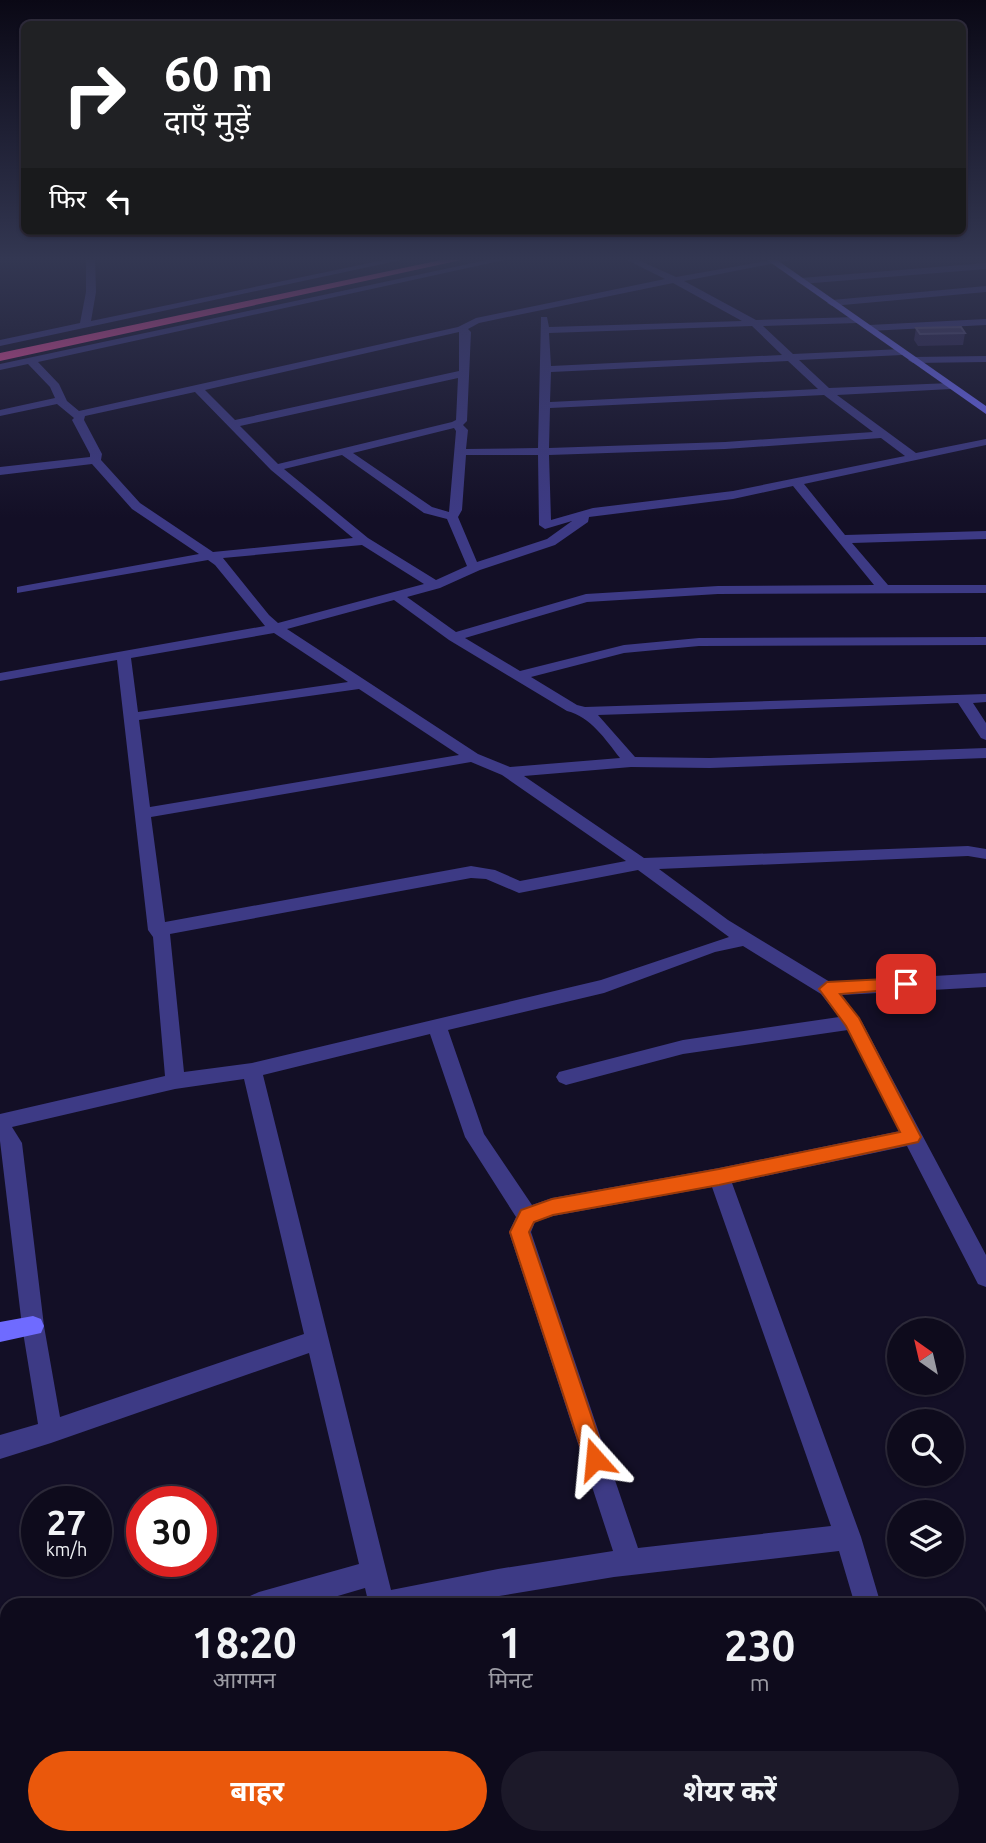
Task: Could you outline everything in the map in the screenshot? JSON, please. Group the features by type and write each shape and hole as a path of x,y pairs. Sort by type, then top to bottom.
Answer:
{"highway":[{"path":"0,358 56,346"}],"street":[{"path":"0,367 100,346"},
{"path":"77,415 385,346"},
{"path":"275,468 461,421 466,346"},
{"path":"545,346 547,369 542,490 545,525 593,512 733,495 986,442"},
{"path":"779,346 828,393 914,457"},
{"path":"894,346 986,411"},
{"path":"547,369 902,352"},
{"path":"914,360 986,359"},
{"path":"30,361 55,386 61,400 77,415 96,454 95,460"},
{"path":"233,424 465,373"},
{"path":"546,405 951,386"},
{"path":"197,388 275,468 364,541 435,585"},
{"path":"0,413 61,400"},
{"path":"973,401 986,401"},
{"path":"452,517 456,510 463,430 456,424"},
{"path":"460,452 545,452 782,444 883,434"},
{"path":"344,451 428,510 452,517"},
{"path":"0,471 95,460"},
{"path":"95,460 136,506 220,562 264,618 276,628 473,757 508,772 745,939 827,989 853,1023 985,1273"},
{"path":"796,482 884,589"},
{"path":"0,677 276,628 435,585 475,567 551,542 593,512"},
{"path":"452,517 469,561 475,567"},
{"path":"842,539 986,536"},
{"path":"22,590 208,556 364,541"},
{"path":"454,637 586,598 718,590 986,589"},
{"path":"396,595 454,637 572,708 585,711 986,698"},
{"path":"521,675 624,649 699,642 986,641"},
{"path":"124,656 157,930 162,936 175,1081"},
{"path":"131,717 363,684"},
{"path":"963,699 986,735"},
{"path":"585,711 605,729 631,762"},
{"path":"508,772 631,762 841,760 986,753"},
{"path":"143,813 473,757"},
{"path":"157,930 471,872 489,874 519,887 641,864 968,851 986,854"},
{"path":"51,1432 33,1326 12,1143 0,1124 175,1081 253,1070 604,986 711,947 745,939"},
{"path":"827,989 986,979"},
{"path":"566,1077 683,1047 853,1023"},
{"path":"438,1026 475,1137 527,1216"},
{"path":"253,1070 380,1598"},
{"path":"629,1560 520,1232 527,1216 552,1207 719,1177 912,1137"},
{"path":"719,1177 848,1537 866,1598"},
{"path":"0,1332 33,1326"},
{"path":"0,1447 317,1340"},
{"path":"412,1598 456,1588 629,1560 848,1537"},
{"path":"284,1598 374,1573"}],"route":[{"path":"595,1459 520,1232 527,1216 552,1207 719,1177 912,1137 853,1023 827,989 906,984"}]}
